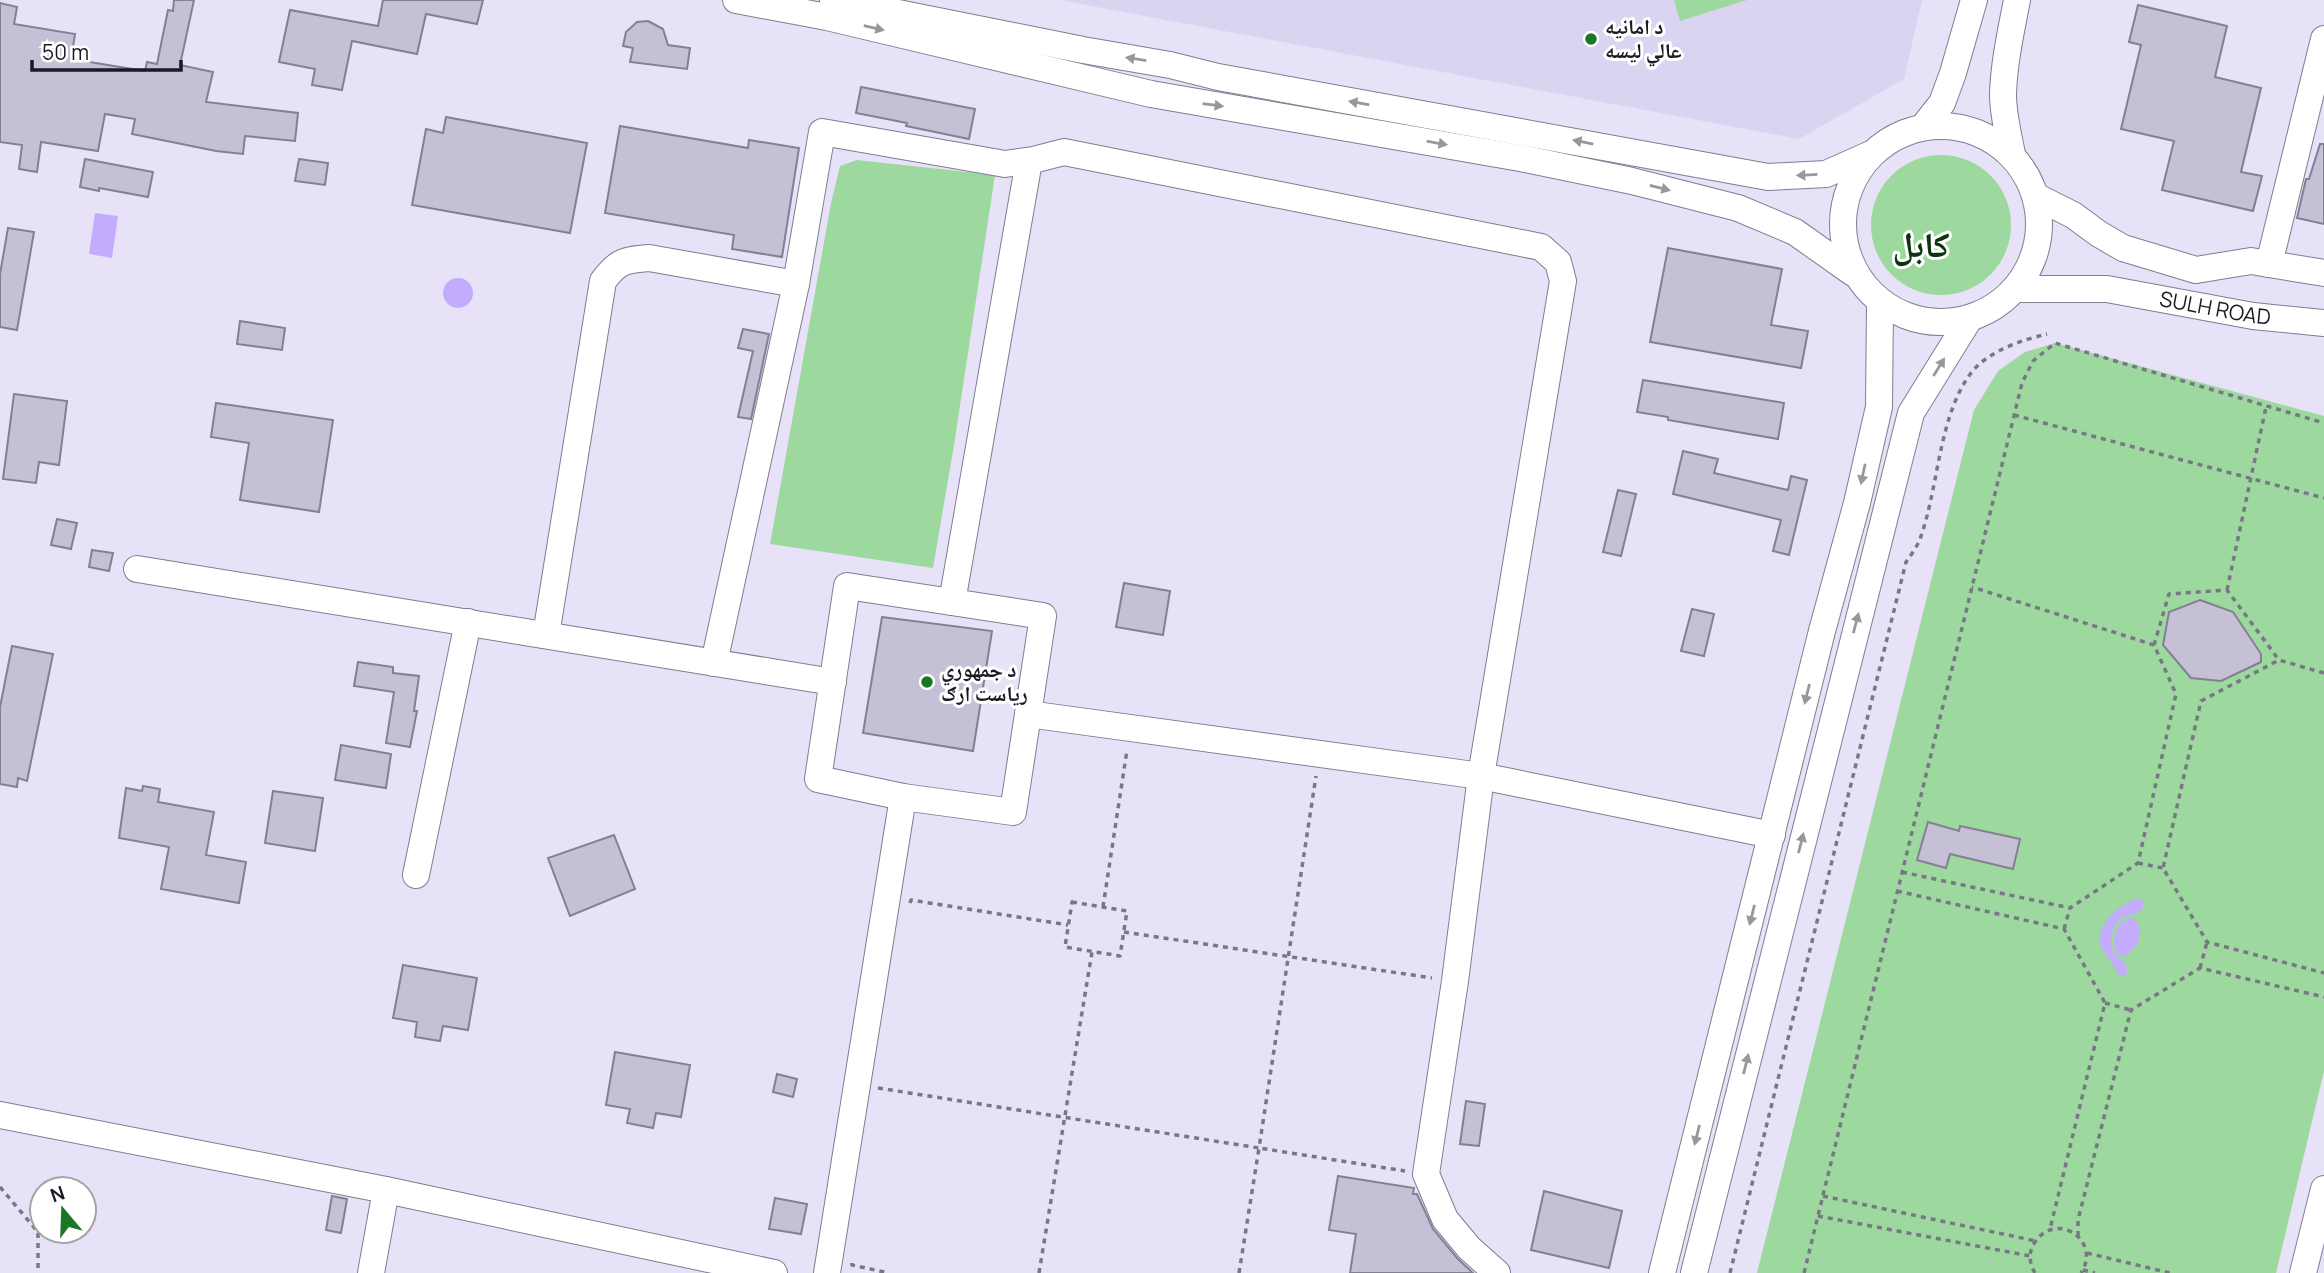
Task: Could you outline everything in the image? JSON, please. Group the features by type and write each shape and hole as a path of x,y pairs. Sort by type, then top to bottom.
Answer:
{"street":[{"path":"736,0 827,17 1083,50 1768,177 1826,174 1871,154 1895,138 1923,127 1971,129 2012,154"},
{"path":"833,0 1162,96 1494,153 1645,184 1738,208 1795,232 1853,273 1880,303 1922,323 1968,321"},
{"path":"1923,127 1942,103 1974,0"},
{"path":"1694,1273 1910,413 1968,321 2017,289 2034,261 2041,229 2037,197 2012,154 2004,93 2008,46 2017,0"},
{"path":"2269,264 2324,39"},
{"path":"715,663 796,284 822,132 1005,164 1064,152 1541,247 1558,262 1563,281 1481,776 1455,981 1426,1174 1445,1219 1469,1248 1497,1273"},
{"path":"1853,273 1841,232 1847,190 1871,154"},
{"path":"952,602 1029,161"},
{"path":"2037,197 2073,215 2123,248 2196,270 2251,261 2324,273"},
{"path":"546,635 603,281 613,267 626,260 649,258 796,284"},
{"name":"SULH ROAD","path":"2017,289 2107,289 2253,316 2324,323"},
{"path":"1662,1273 1879,407 1880,303"},
{"path":"136,569 833,682"},
{"path":"847,586 952,602 1043,616 1013,812 903,797 818,779 847,586"},
{"path":"416,875 468,622"},
{"path":"1028,714 1481,776 1772,835"},
{"path":"827,1273 903,797"},
{"path":"0,1115 386,1190 774,1273"},
{"path":"2303,1273 2324,1189"},
{"path":"371,1273 386,1190"}],"path":[{"path":"1730,1273 1906,562 1920,541 1953,408 1972,372 1996,352 2048,334"},
{"path":"1804,1273 2022,383 2033,361 2055,343 2324,423"},
{"path":"2266,407 2227,590 2279,660 2324,673"},
{"path":"2014,415 2324,498"},
{"path":"1972,587 2154,645"},
{"path":"2050,1229 2105,1003 2064,929 2070,908 2138,863 2176,694 2154,645 2169,594 2227,590"},
{"path":"2279,660 2201,701 2162,868 2207,942 2324,973"},
{"path":"1103,907 1130,728"},
{"path":"1239,1273 1290,958 1319,754"},
{"path":"2138,863 2162,868"},
{"path":"1902,872 2070,908"},
{"path":"1897,890 2064,929"},
{"path":"909,914 911,900 1068,925"},
{"path":"1072,902 1103,907 1127,911 1120,956 1065,947 1072,902"},
{"path":"1124,932 1455,981"},
{"path":"2078,1236 2078,1220 2131,1010 2200,968 2207,942"},
{"path":"1039,1273 1091,952"},
{"path":"2200,968 2324,997"},
{"path":"2105,1003 2131,1010"},
{"path":"859,1085 1426,1174"},
{"path":"0,1187 38,1232 38,1273"},
{"path":"1822,1196 2036,1241"},
{"path":"1818,1216 2030,1256"},
{"path":"2035,1273 2030,1256 2036,1241 2040,1234 2060,1228 2078,1236 2087,1253 2082,1271 2095,1273"},
{"path":"854,1252 852,1265 889,1273"},
{"path":"2087,1253 2170,1273"}],"shaded area":[{"name":"د امانیه عالي لیسه","path":"1060,0 1922,0 1904,79 1799,139"},
{"path":"95,213 118,216 112,258 89,254"},
{"path":"458,278 464,279 472,287 472,299 464,307 458,308 452,307 444,299 443,293 444,287 452,279"},
{"path":"2136,899 2144,903 2141,912 2120,920 2112,933 2114,953 2127,968 2126,976 2120,976 2100,945 2100,937 2105,923 2115,911"},
{"path":"2132,917 2140,932 2137,943 2125,956 2117,954 2114,937 2118,927"}],"green space":[{"path":"1674,0 1747,0 1680,21"},
{"path":"1941,155 1968,161 1990,176 2005,198 2011,225 2005,252 1990,274 1968,289 1941,295 1914,289 1892,274 1877,252 1871,225 1877,198 1892,176 1914,161"},
{"path":"857,160 995,175 933,568 770,544 831,203 840,166"},
{"path":"2055,343 2324,416 2324,1071 2276,1273 1757,1273 1974,410 1998,371 2025,352"}],"building":[{"path":"174,0 194,0 180,65 213,72 206,102 298,113 295,141 245,136 243,154 216,151 132,134 135,119 105,114 98,151 41,142 37,172 19,169 22,145 0,142 0,3 17,7 14,24 75,34 71,59 145,71 147,62 157,64 168,10 173,11"},
{"path":"383,0 483,0 477,24 426,14 417,54 352,41 342,90 312,85 315,69 279,62 290,10 378,26"},
{"path":"2138,5 2227,26 2215,77 2261,88 2241,172 2262,176 2253,211 2162,190 2174,141 2121,129 2141,45 2129,42"},
{"path":"648,21 663,29 668,45 690,48 687,69 630,62 633,48 623,46 626,32 637,22"},
{"path":"861,87 975,109 969,139 856,113"},
{"path":"446,117 587,143 570,233 412,205 426,129 443,133"},
{"path":"620,126 748,148 749,140 799,148 782,257 732,249 734,235 605,213"},
{"path":"2320,144 2324,144 2324,224 2297,218 2306,179 2309,179"},
{"path":"85,159 153,172 148,197 80,187"},
{"path":"299,159 328,163 325,185 295,181"},
{"path":"8,228 34,232 17,330 0,327 0,274"},
{"path":"1668,248 1782,269 1771,325 1808,331 1801,368 1650,342"},
{"path":"240,321 285,328 282,350 237,344"},
{"path":"743,329 769,334 751,419 738,417 753,351 738,348"},
{"path":"1643,380 1784,403 1778,439 1637,412"},
{"path":"14,394 67,401 59,465 39,462 36,483 3,479"},
{"path":"216,403 333,420 319,512 240,500 249,443 211,437"},
{"path":"1683,451 1718,459 1714,473 1788,490 1791,476 1807,480 1789,555 1773,551 1781,520 1673,494"},
{"path":"1618,490 1636,494 1621,556 1603,552"},
{"path":"57,519 77,523 71,549 51,545"},
{"path":"92,550 113,553 109,571 89,567"},
{"path":"1124,583 1170,591 1163,635 1116,627"},
{"path":"2200,600 2233,612 2261,654 2261,662 2221,681 2191,678 2163,645 2169,612"},
{"path":"1692,609 1714,614 1704,656 1681,651"},
{"name":"د جمهوري ریاست ارګ","path":"882,617 992,631 973,751 863,733"},
{"path":"12,646 53,654 27,781 18,778 17,787 0,784 0,707"},
{"path":"358,662 393,667 393,673 419,676 414,711 417,711 410,747 386,743 394,692 354,686"},
{"path":"341,745 391,754 386,788 335,780"},
{"path":"143,786 160,789 158,802 214,812 206,855 246,862 239,903 161,889 169,847 119,838 126,788 142,791"},
{"path":"273,791 323,798 315,851 265,843"},
{"path":"1928,822 1959,831 1960,826 2020,839 2013,869 1950,854 1946,868 1917,860"},
{"path":"614,835 635,889 570,916 548,858"},
{"path":"403,965 477,978 468,1030 443,1026 440,1041 415,1037 417,1022 393,1018"},
{"path":"615,1052 690,1065 681,1117 656,1113 653,1128 627,1123 630,1109 606,1105"},
{"path":"777,1074 797,1079 793,1097 773,1092"},
{"path":"1466,1101 1485,1104 1479,1146 1460,1144"},
{"path":"1338,1176 1414,1188 1413,1194 1417,1194 1433,1229 1473,1273 1350,1273 1356,1234 1329,1230"},
{"path":"1544,1191 1622,1211 1609,1268 1531,1250"},
{"path":"332,1196 347,1199 341,1233 326,1230"},
{"path":"775,1198 807,1204 801,1234 769,1229"}],"place":[{"name":"د امانیه عالي لیسه","path":"1591,39"},
{"name":"د جمهوري ریاست ارګ","path":"927,682"}],"district":[{"name":"کابل","path":"1921,245"}]}
